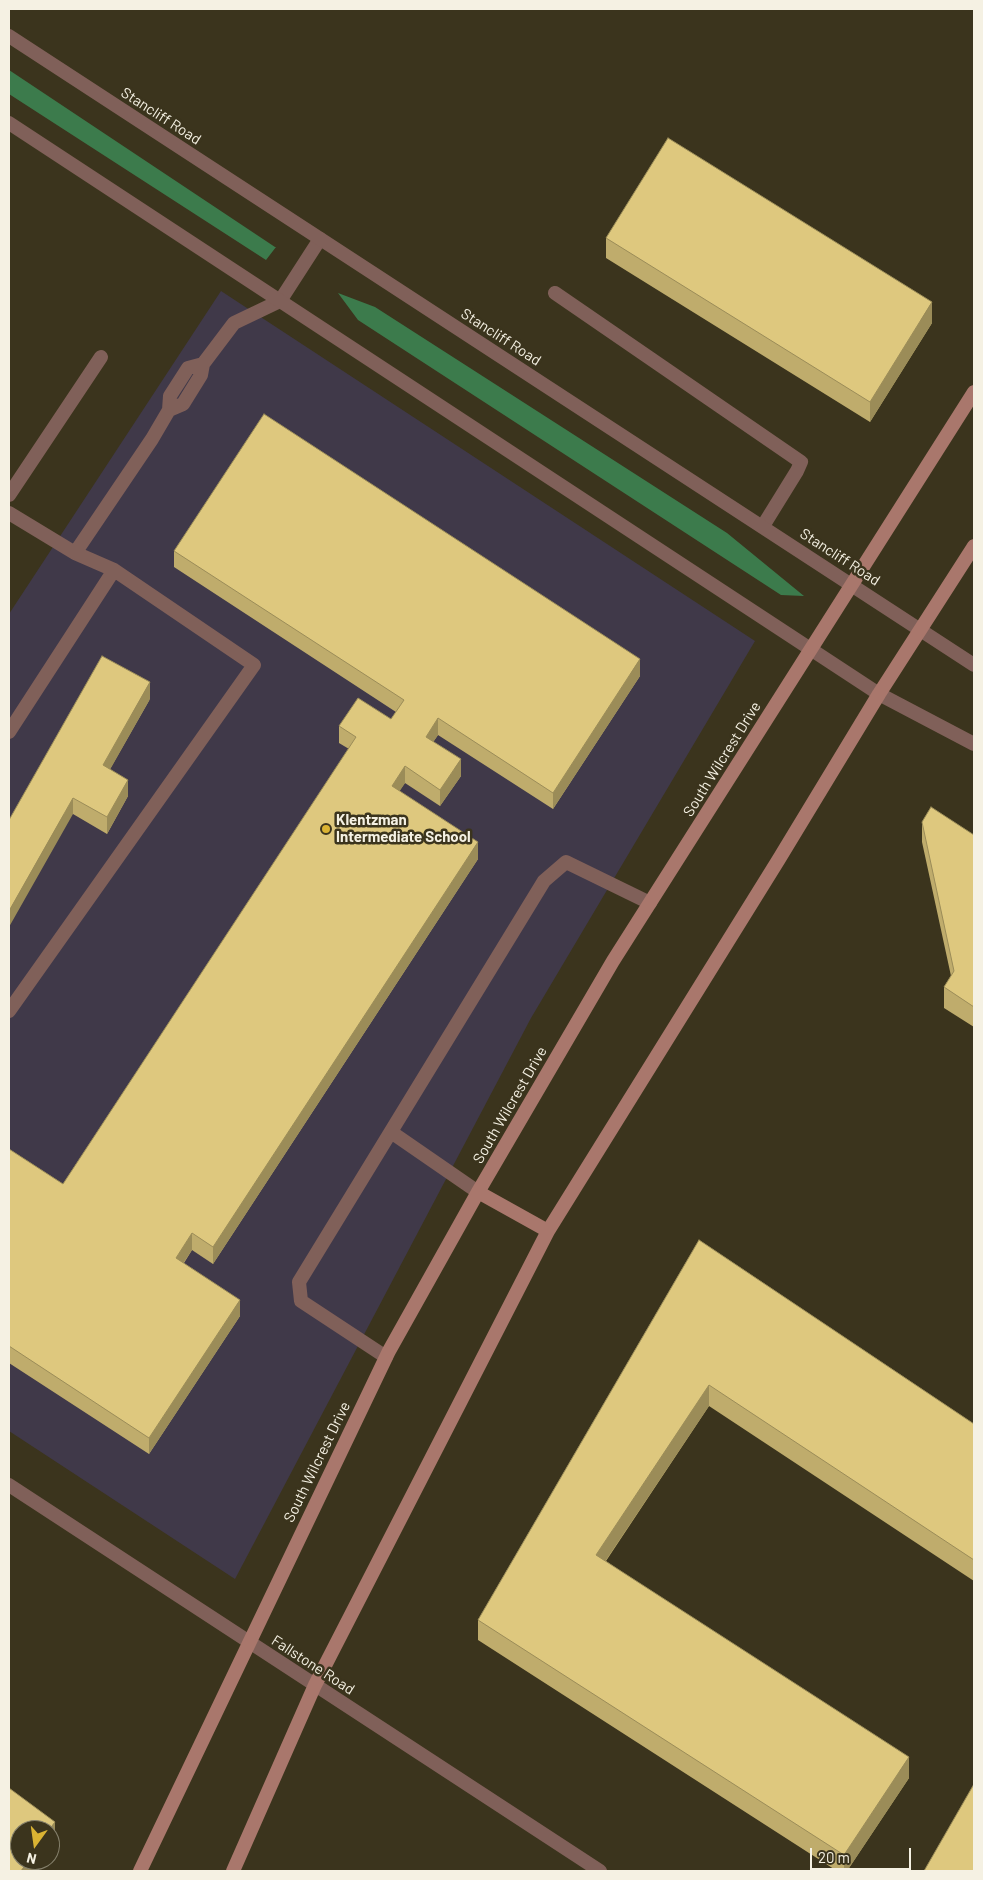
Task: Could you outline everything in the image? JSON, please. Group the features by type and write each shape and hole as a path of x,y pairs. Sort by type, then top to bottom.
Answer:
{"main road":[{"name":"South Wilcrest Drive","path":"140,1871 386,1357 478,1192 613,961 974,392"},
{"path":"233,1871 315,1685 548,1231 879,694 974,548"},
{"path":"478,1192 548,1231"}],"street":[{"name":"Stancliff Road","path":"9,36 974,665"},
{"path":"9,123 879,694 974,744"},
{"path":"75,553 169,410 183,404 201,376 203,364 234,323 280,301 320,239"},
{"path":"555,293 801,462 763,526"},
{"path":"9,495 101,357"},
{"path":"9,513 75,553 114,570 254,665 9,1011"},
{"path":"9,732 114,570"},
{"path":"386,1357 301,1301 299,1282 544,881 566,862 650,903"},
{"path":"391,1132 478,1192"},
{"name":"Fallstone Road","path":"9,1485 600,1871"}],"shaded area":[{"name":"Klentzman Intermediate School","path":"221,291 755,641 531,1018 235,1579 9,1431 9,614"}],"green space":[{"path":"9,70 276,247 266,260 9,94"},
{"path":"338,293 375,307 727,533 804,596 781,595 358,320"}],"building":[{"path":"668,138 932,302 870,402 606,238"},
{"path":"264,414 640,659 553,793 438,718 426,737 461,759 440,790 405,766 392,786 478,842 213,1247 192,1233 176,1258 240,1300 149,1438 9,1346 9,1149 63,1184 356,737 339,726 358,698 391,719 404,700 174,551"},
{"path":"102,656 150,682 103,765 128,780 107,817 73,798 9,911 9,820"},
{"path":"931,807 974,835 974,1007 944,987 954,971 922,822"},
{"path":"699,1240 974,1424 974,1560 709,1385 596,1555 909,1757 844,1855 478,1620"},
{"path":"974,1784 974,1871 924,1871"},
{"path":"9,1788 52,1820 10,1820 10,1870 22,1870 9,1871"}],"place":[{"name":"Klentzman Intermediate School","path":"326,829"}]}
